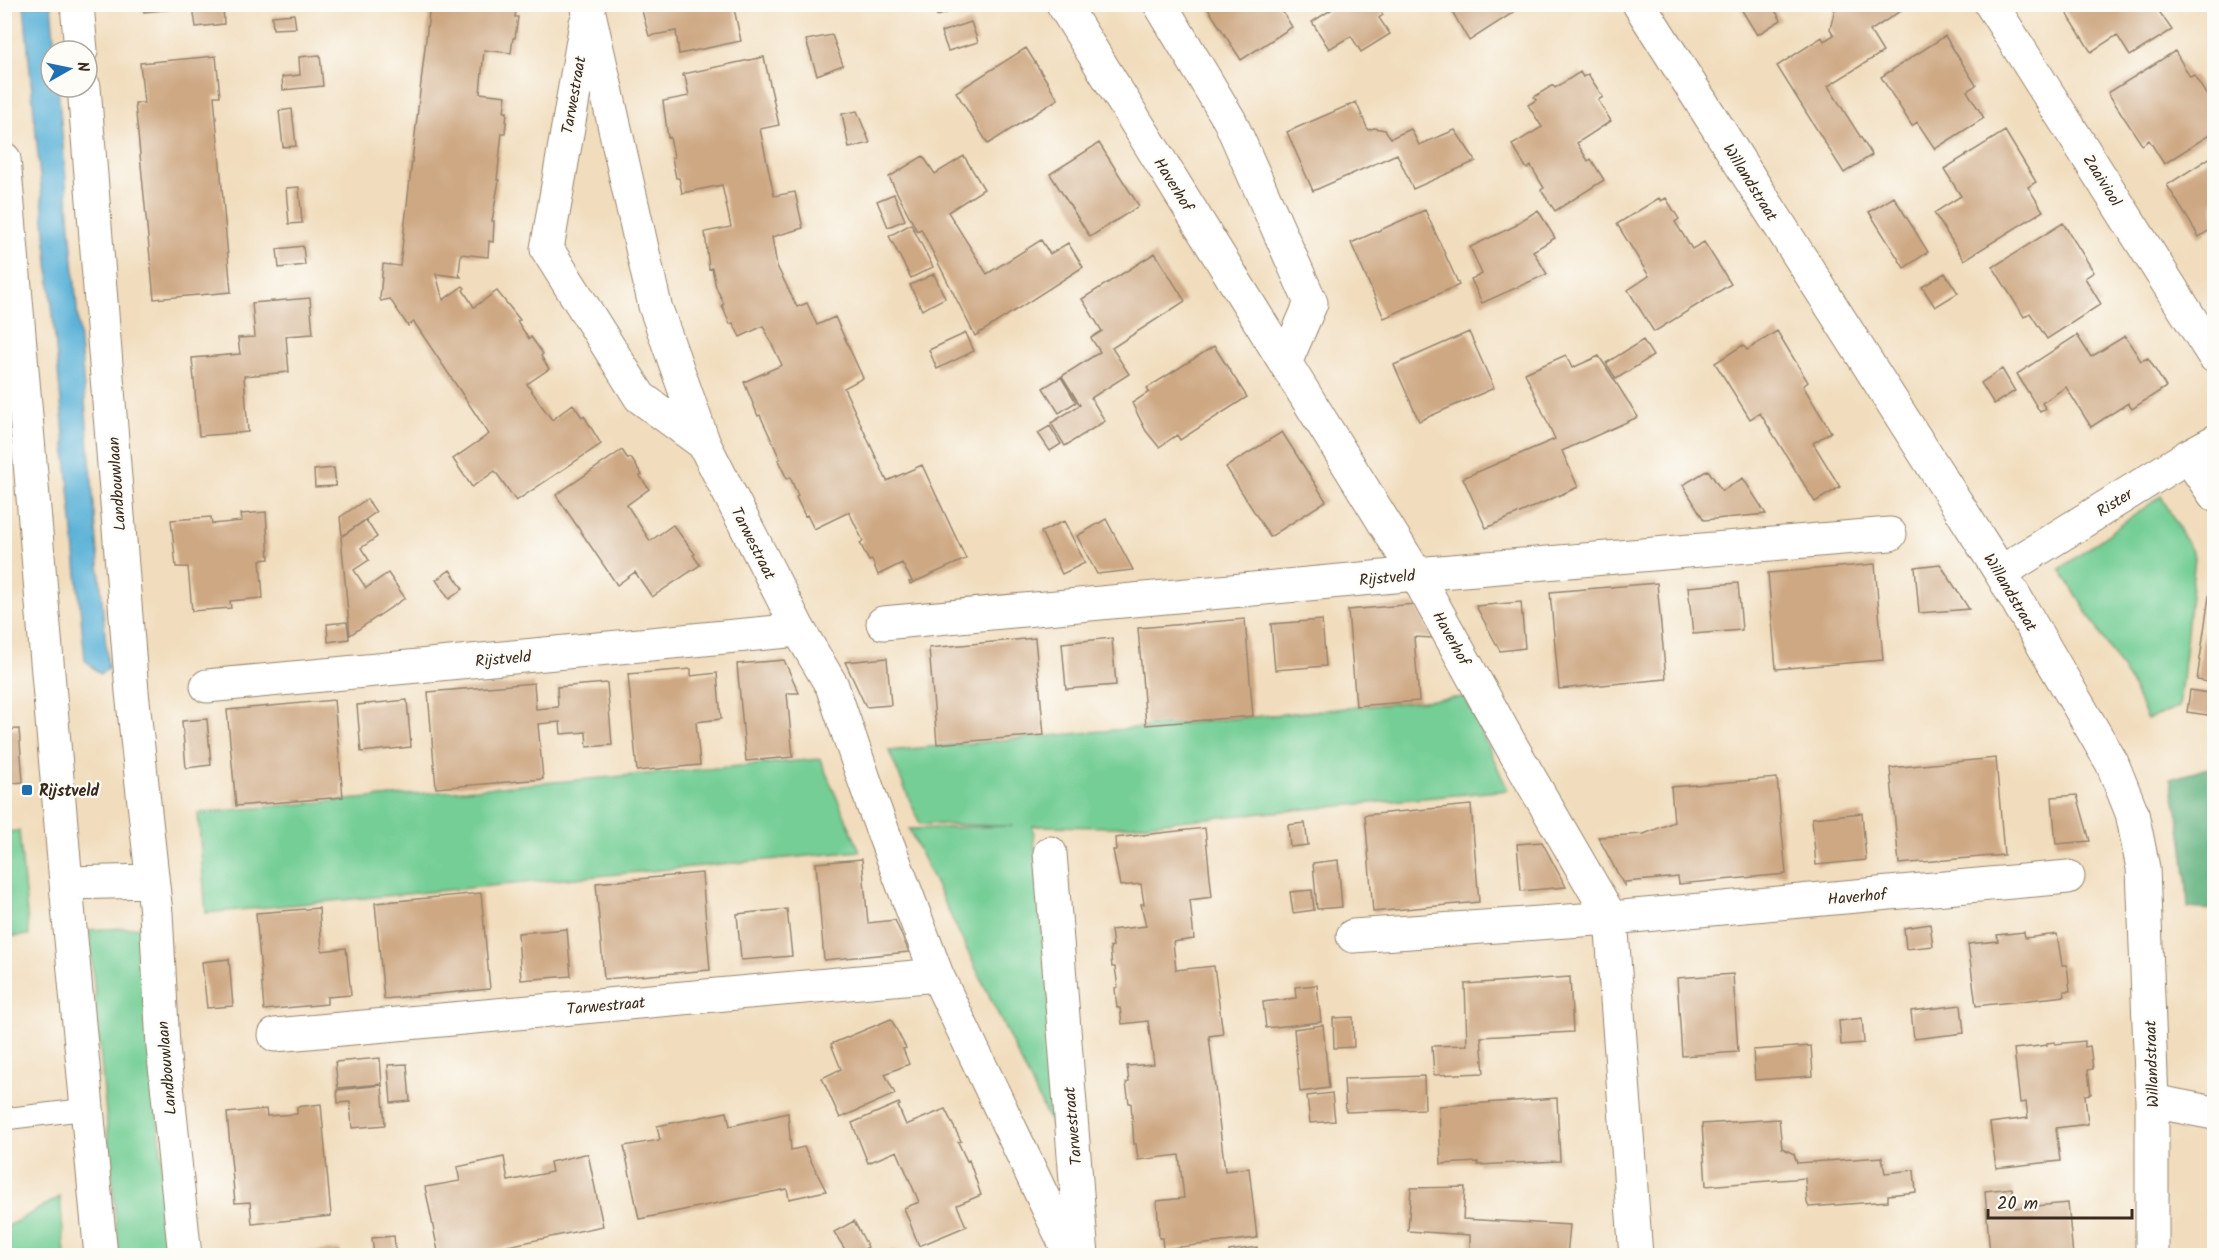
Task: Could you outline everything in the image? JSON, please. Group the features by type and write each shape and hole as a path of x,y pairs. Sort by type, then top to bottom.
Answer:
{"street":[{"path":"77,4 80,39"},
{"name":"Haverhof","path":"1063,4 1416,574 1513,749 1611,918 1636,1256"},
{"path":"1160,4 1230,122 1311,303 1285,363"},
{"name":"Willandstraat","path":"1639,4 2001,573 2112,763 2132,813 2144,868 2152,1101 2152,1256"},
{"name":"Zaaiviool","path":"1991,4 2214,356"},
{"name":"Tarwestraat","path":"588,7 655,306 704,444 799,630 832,686 874,808 937,975 1071,1256"},
{"name":"Tarwestraat","path":"588,7 546,249 640,397 704,444"},
{"name":"Landbouwlaan","path":"85,99 132,692 156,914 163,1047 185,1256"},
{"path":"4,159 101,1256"},
{"name":"Rister","path":"2001,573 2201,449 2214,494"},
{"name":"Rijstveld","path":"883,623 1416,574 1890,534"},
{"name":"Rijstveld","path":"207,686 799,630"},
{"name":"Tarwestraat","path":"1050,853 1082,1256"},
{"name":"Haverhof","path":"1353,936 1611,918 2068,877"},
{"path":"67,883 152,881"},
{"name":"Tarwestraat","path":"275,1035 937,975"},
{"path":"2152,1101 2214,1113"}],"lane":[{"path":"4,1119 88,1108"}],"green space":[{"path":"2161,496 2195,557 2179,707 2147,719 2129,680 2060,569"},
{"path":"1465,697 1508,790 1115,827 1033,826 1062,1147 909,829 1013,826 920,824 889,751"},
{"path":"820,759 860,851 206,913 198,813"},
{"path":"2213,767 2214,910 2188,908 2182,843 2170,779"},
{"path":"19,831 29,935 5,937 5,832"},
{"path":"142,927 170,1255 119,1255 89,930"},
{"path":"60,1197 65,1255 5,1255 5,1228"}],"water":[{"path":"24,5 51,5 54,39 39,39 39,99 59,99 108,669 100,674 85,660"}],"building":[{"path":"143,4 223,4 224,24 196,27 193,7 144,12"},
{"path":"430,4 517,4 515,17 518,17 511,53 484,50 480,93 506,96 504,112 507,112 505,133 502,133 497,180 499,180 492,221 494,221 493,242 489,241 488,257 461,254 459,274 461,277 436,274 443,300 463,286 465,288 463,290 474,307 497,291 520,320 517,321 529,339 531,337 543,354 541,356 549,369 527,384 539,402 552,420 573,404 582,417 584,416 601,444 516,501 495,471 472,487 453,459 489,434 414,322 408,326 390,299 381,301 380,299 383,264 400,266"},
{"path":"640,4 733,4 741,41 679,54 676,31 649,36"},
{"path":"934,4 971,4 971,5 937,16"},
{"path":"1205,4 1278,4 1292,27 1241,60"},
{"path":"1340,4 1377,4 1383,15 1379,18 1390,34 1361,52 1351,36 1329,49 1312,22"},
{"path":"1448,4 1510,4 1514,12 1469,41"},
{"path":"1738,4 1771,4 1781,20 1757,35"},
{"path":"1836,4 1911,4 1870,31 1883,52 1828,86 1872,155 1844,173 1777,66 1822,37 1824,41 1834,35 1830,29"},
{"path":"2061,4 2154,4 2172,30 2130,56 2117,35 2091,52"},
{"path":"294,14 296,28 273,29 272,16"},
{"path":"971,22 978,42 948,51 941,32"},
{"path":"832,35 843,65 817,75 806,40"},
{"path":"1945,36 1976,85 1967,91 1984,118 1935,149 1917,122 1912,126 1881,77"},
{"path":"1026,48 1058,99 988,144 956,92"},
{"path":"2175,51 2190,77 2194,75 2214,107 2214,132 2164,164 2149,140 2142,145 2108,93"},
{"path":"320,55 323,86 283,90 282,77 300,75 299,57"},
{"path":"216,56 220,96 214,96 231,292 154,299 135,103 144,103 140,63"},
{"path":"764,57 779,125 760,129 774,196 795,192 803,228 772,237 777,266 797,307 807,303 817,325 835,317 863,378 844,388 887,481 922,465 966,559 910,584 909,582 912,581 902,563 878,575 872,560 869,561 860,543 863,541 849,512 814,529 807,515 805,516 790,477 787,479 744,382 782,365 763,326 740,337 733,323 730,324 716,287 712,268 709,269 705,232 731,227 722,185 682,193 679,178 676,178 663,101 689,96 683,74"},
{"path":"1580,72 1583,77 1588,74 1603,97 1598,100 1611,121 1577,143 1588,161 1591,159 1604,180 1555,211 1541,190 1544,188 1531,166 1527,169 1512,145 1542,127 1528,105 1536,100 1534,97 1553,85 1555,88"},
{"path":"1356,102 1368,130 1374,128 1385,130 1391,138 1411,129 1419,145 1455,130 1476,161 1413,189 1397,154 1313,191 1287,132"},
{"path":"292,109 296,146 283,147 279,111"},
{"path":"857,111 870,143 849,148 842,114"},
{"path":"2005,131 2036,182 2028,187 2043,211 1964,260 1934,213 1961,196 1944,169"},
{"path":"1099,143 1139,206 1090,237 1050,174"},
{"path":"2214,155 2214,227 2199,237 2167,185"},
{"path":"923,156 935,174 964,156 984,189 948,212 987,274 1041,240 1050,254 1068,243 1083,267 975,336 921,229 917,231 889,177"},
{"path":"299,187 302,223 289,224 286,188"},
{"path":"894,194 905,220 888,227 877,201"},
{"path":"1894,197 1928,252 1904,268 1869,212"},
{"path":"1659,198 1661,201 1666,198 1679,219 1675,222 1692,249 1704,242 1731,284 1654,332 1628,290 1649,276 1617,224"},
{"path":"1425,210 1459,285 1384,318 1351,243"},
{"path":"1538,210 1555,238 1533,251 1547,274 1482,303 1471,279 1482,274 1470,247 1517,225"},
{"path":"2063,223 2094,272 2085,278 2101,304 2047,339 2030,313 2024,317 1993,267"},
{"path":"911,224 933,267 911,278 889,236"},
{"path":"303,246 305,265 279,268 277,249"},
{"path":"1155,253 1185,301 1112,348 1129,374 1091,398 1105,421 1065,446 1051,423 1080,405 1062,376 1100,352 1091,338 1102,331 1082,299"},
{"path":"1945,273 1958,293 1935,307 1922,287"},
{"path":"934,274 945,298 922,310 910,285"},
{"path":"310,298 313,334 286,336 289,372 244,376 248,432 199,436 192,358 240,354 238,338 255,337 252,303"},
{"path":"1777,331 1808,382 1803,386 1831,432 1813,443 1840,487 1815,502 1760,413 1750,419 1715,363 1743,345 1747,350"},
{"path":"1469,332 1494,388 1419,421 1394,365"},
{"path":"966,333 974,351 937,369 929,350"},
{"path":"2077,335 2091,357 2125,336 2141,361 2148,358 2166,387 2132,409 2128,403 2091,427 2066,387 2042,403 2046,409 2040,412 2017,374"},
{"path":"1643,340 1653,356 1616,379 1606,363"},
{"path":"1214,346 1247,397 1180,440 1177,435 1159,447 1146,431 1132,403 1149,392 1147,388"},
{"path":"1566,355 1572,368 1599,356 1638,417 1562,451 1578,487 1486,528 1463,478 1555,439 1525,373"},
{"path":"2002,369 2015,391 1994,404 1981,383"},
{"path":"1061,377 1076,402 1059,413 1043,388"},
{"path":"1050,426 1061,444 1050,451 1038,433"},
{"path":"1282,432 1326,501 1270,537 1226,467"},
{"path":"622,450 628,459 631,458 649,489 627,505 650,541 673,525 695,554 693,555 700,565 652,597 635,572 617,585 556,495"},
{"path":"334,468 336,486 315,487 314,470"},
{"path":"1708,470 1722,491 1743,478 1766,514 1704,520 1683,485"},
{"path":"367,499 376,512 342,536 340,517"},
{"path":"266,512 269,559 260,560 263,598 230,601 231,608 192,611 188,567 176,567 171,520 211,517 212,524 242,521 241,514"},
{"path":"1106,519 1133,570 1097,574 1077,536"},
{"path":"366,520 377,537 361,548 369,560 354,570 366,588 388,573 405,598 350,635 341,537"},
{"path":"1064,521 1085,563 1062,574 1041,532"},
{"path":"1875,564 1883,660 1776,669 1768,573"},
{"path":"1940,564 1969,609 1919,613 1915,567"},
{"path":"450,570 463,589 449,599 436,580"},
{"path":"2212,575 2214,575 2214,683 2197,680"},
{"path":"1657,583 1666,679 1559,689 1550,592"},
{"path":"1738,583 1742,630 1693,634 1688,587"},
{"path":"1521,602 1525,648 1500,651 1476,606"},
{"path":"1415,604 1433,638 1414,637 1419,701 1356,706 1348,610"},
{"path":"1245,619 1253,716 1146,725 1138,628"},
{"path":"1322,620 1326,666 1275,670 1271,624"},
{"path":"347,622 349,639 328,642 327,624"},
{"path":"1035,638 1044,735 937,744 929,648"},
{"path":"1112,638 1116,685 1066,689 1062,643"},
{"path":"887,658 891,705 866,707 845,662"},
{"path":"784,660 799,693 787,693 793,757 746,761 737,664"},
{"path":"691,669 691,676 717,673 721,719 696,722 700,765 637,771 628,674"},
{"path":"534,683 536,709 558,707 557,687 607,683 612,745 587,747 586,732 561,734 560,722 538,724 543,779 436,788 428,692"},
{"path":"2190,690 2214,694 2214,716 2187,712"},
{"path":"334,700 343,797 236,806 227,710"},
{"path":"407,700 411,747 361,752 357,705"},
{"path":"207,719 211,765 186,768 182,721"},
{"path":"19,729 23,782 4,784 4,730"},
{"path":"1996,758 2004,855 1899,864 1890,768"},
{"path":"1777,778 1786,874 1679,884 1678,877 1625,882 1625,887 1598,837 1644,834 1674,822 1671,787"},
{"path":"2077,795 2090,841 2056,844 2052,797"},
{"path":"1471,805 1479,902 1373,912 1365,815"},
{"path":"1862,813 1866,860 1816,865 1812,818"},
{"path":"1305,823 1308,845 1290,847 1288,825"},
{"path":"1205,828 1212,897 1190,900 1194,939 1173,942 1176,970 1214,966 1223,1034 1209,1036 1225,1171 1249,1168 1257,1238 1163,1249 1162,1238 1159,1238 1157,1201 1184,1198 1179,1155 1138,1160 1136,1144 1134,1144 1131,1103 1129,1103 1126,1083 1129,1082 1127,1066 1154,1064 1148,1021 1122,1024 1120,1008 1117,1008 1115,988 1118,987 1115,967 1112,967 1110,947 1113,946 1111,930 1146,926 1141,904 1144,904 1141,884 1120,886 1113,850 1116,850 1115,838"},
{"path":"1542,842 1566,887 1521,891 1517,844"},
{"path":"862,859 868,923 895,920 909,952 824,960 816,863"},
{"path":"1338,860 1342,907 1317,909 1313,863"},
{"path":"702,873 710,970 604,979 596,883"},
{"path":"1312,890 1314,910 1293,913 1290,892"},
{"path":"481,893 490,989 384,999 375,903"},
{"path":"319,908 322,951 346,948 351,995 327,997 327,1004 264,1010 256,913"},
{"path":"787,909 792,956 741,960 737,914"},
{"path":"1930,924 1933,946 1906,949 1904,928"},
{"path":"567,929 571,976 521,980 518,933"},
{"path":"2024,932 2025,938 2057,934 2062,965 2067,965 2070,991 2064,991 2065,996 1976,1006 1968,944 1998,941 1997,935"},
{"path":"229,959 233,1006 207,1008 202,962"},
{"path":"1733,974 1738,1052 1682,1056 1677,978"},
{"path":"1570,977 1573,1032 1481,1037 1484,1073 1434,1075 1432,1046 1467,1045 1465,984"},
{"path":"1317,985 1321,1022 1266,1028 1263,1002 1296,998 1295,987"},
{"path":"1961,1005 1964,1033 1914,1039 1911,1011"},
{"path":"1353,1017 1354,1047 1334,1048 1333,1018"},
{"path":"1862,1018 1864,1043 1841,1045 1839,1021"},
{"path":"891,1019 906,1048 903,1049 909,1064 885,1074 895,1094 840,1118 822,1078 841,1069 831,1044"},
{"path":"1323,1025 1329,1088 1300,1092 1294,1029"},
{"path":"2085,1041 2085,1047 2090,1046 2093,1069 2088,1070 2091,1094 2085,1095 2088,1124 2056,1128 2060,1161 1996,1168 1990,1123 2028,1118 2026,1102 2020,1103 2014,1049 2055,1042 2055,1044"},
{"path":"1811,1046 1813,1076 1755,1080 1753,1050"},
{"path":"380,1058 382,1084 338,1088 335,1062"},
{"path":"407,1064 410,1101 391,1103 388,1065"},
{"path":"1424,1076 1425,1109 1346,1112 1344,1079"},
{"path":"382,1085 385,1125 352,1128 350,1102 338,1103 337,1090"},
{"path":"1332,1093 1335,1121 1310,1123 1307,1096"},
{"path":"1557,1098 1560,1161 1478,1165 1478,1162 1441,1164 1439,1106"},
{"path":"899,1103 898,1106 906,1125 945,1109 961,1141 958,1142 967,1161 969,1160 981,1195 957,1205 967,1226 919,1246 904,1208 919,1202 897,1151 868,1163 852,1123"},
{"path":"321,1104 331,1216 252,1224 250,1202 235,1203 227,1113 266,1109 267,1116 297,1114 297,1107"},
{"path":"727,1112 730,1126 788,1113 791,1150 804,1147 826,1191 789,1199 787,1189 639,1219 624,1146 660,1140 657,1126"},
{"path":"1779,1119 1782,1148 1794,1154 1797,1163 1882,1157 1885,1173 1914,1170 1916,1192 1888,1195 1888,1201 1809,1207 1805,1178 1706,1186 1702,1124"},
{"path":"588,1154 603,1226 460,1256 439,1256 425,1187 460,1181 457,1167 504,1157 508,1181 552,1172 550,1162"},
{"path":"1465,1187 1463,1219 1570,1225 1567,1256 1492,1256 1492,1252 1470,1250 1470,1235 1408,1231 1411,1188"},
{"path":"2012,1188 2015,1208 2068,1203 2073,1256 1990,1256 1985,1191"},
{"path":"854,1221 868,1247 849,1256 834,1232"},
{"path":"394,1236 396,1256 374,1256 372,1238"},
{"path":"1257,1247 1258,1256 1229,1256 1229,1251"},
{"path":"340,1249 341,1256 285,1256 285,1254"},
{"path":"893,1250 903,1256 880,1256 880,1255"}],"place":[{"name":"Rijstveld","path":"27,790"}]}
